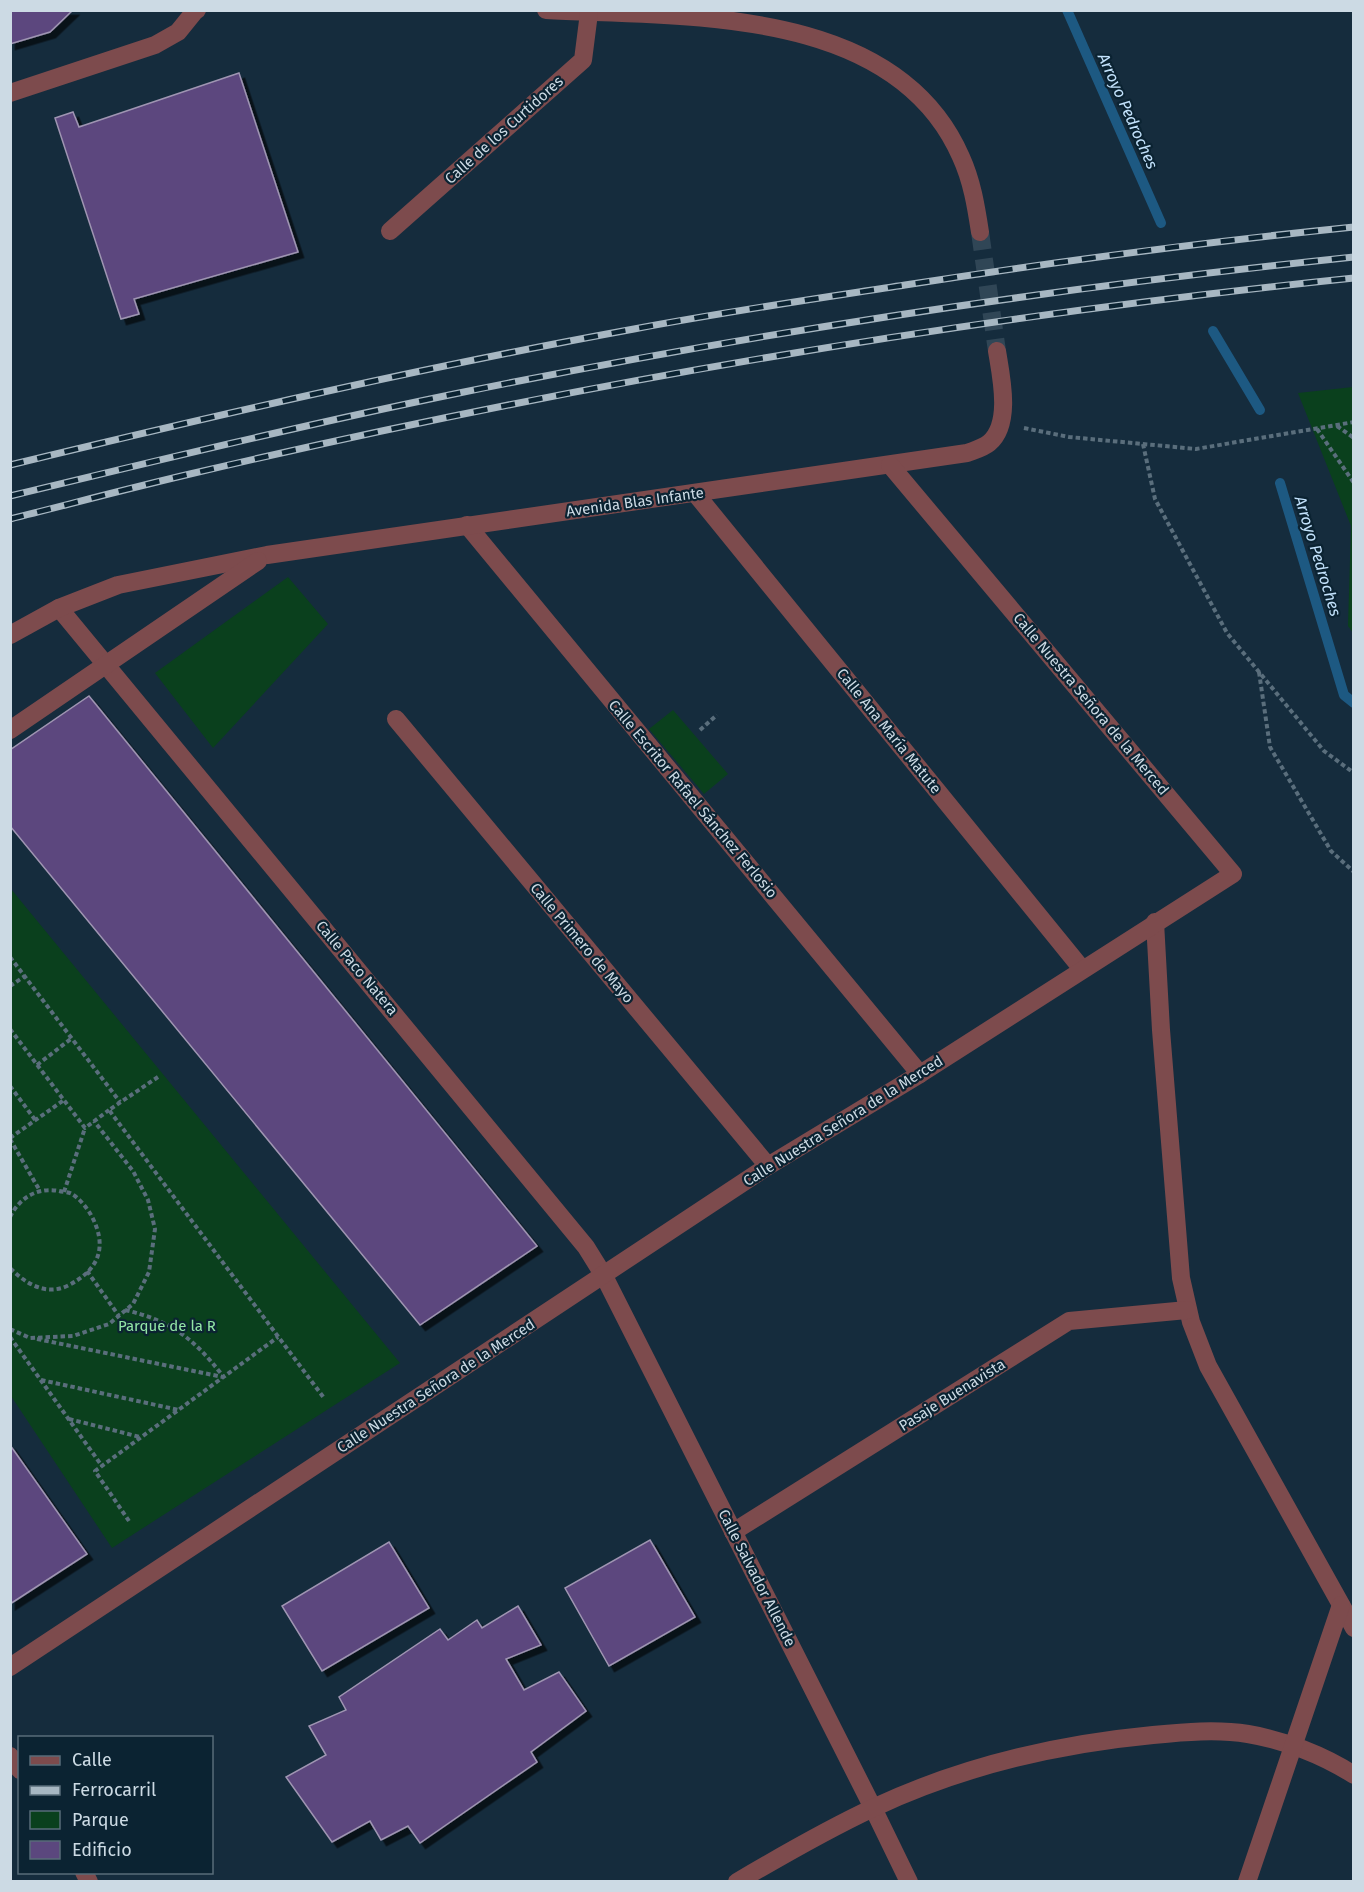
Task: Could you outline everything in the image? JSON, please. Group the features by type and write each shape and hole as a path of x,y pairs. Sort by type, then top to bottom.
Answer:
{"street":[{"path":"546,10 666,13 768,26 801,33 840,46 877,64 912,90 933,111 949,133 970,181 980,232"},
{"path":"10,93 155,45 178,32 196,11"},
{"name":"Calle de los Curtidores","path":"390,231 583,60 589,12"},
{"path":"997,351 1003,397 999,429"},
{"name":"Avenida Blas Infante","path":"10,635 59,608 118,585 267,555 967,453 989,443 999,429"},
{"name":"Calle Nuestra Señora de la Merced","path":"10,1667 768,1166 920,1074 1233,874 890,465"},
{"name":"Calle Ana María Matute","path":"696,494 1082,969"},
{"name":"Calle Escritor Rafael Sánchez Ferlosio","path":"467,525 920,1074"},
{"name":"Avenida Blas Infante","path":"10,730 267,555"},
{"path":"59,608 104,665"},
{"name":"Calle Paco Natera","path":"104,665 586,1247 604,1276"},
{"name":"Calle Primero de Mayo","path":"396,719 768,1166"},
{"path":"1155,922 1161,1030 1181,1278 1187,1310 1208,1366 1353,1628"},
{"name":"Calle Salvador Allende","path":"604,1276 909,1881"},
{"name":"Pasaje Buenavista","path":"734,1532 1069,1321 1187,1310"},
{"path":"1247,1881 1341,1605"},
{"path":"737,1881 873,1808 957,1775 1031,1754 1108,1739 1197,1731 1248,1734 1293,1746 1336,1764 1353,1775"}],"path":[{"path":"999,429 1196,449 1353,422"},
{"path":"1336,426 1353,438"},
{"path":"1317,429 1353,483"},
{"path":"1143,444 1155,499 1227,633 1324,751 1353,773"},
{"path":"1258,671 1270,747 1331,851 1353,872"},
{"path":"700,730 717,715"},
{"path":"10,957 120,1102"},
{"path":"10,986 25,976"},
{"path":"10,1029 12,1035 85,1128"},
{"path":"37,1065 72,1038"},
{"path":"64,1192 85,1128 158,1077"},
{"path":"11,1088 36,1120"},
{"path":"40,1191 10,1138 64,1100"},
{"path":"109,1110 324,1398"},
{"path":"30,1338 73,1336 109,1324 133,1304 149,1272 155,1228 148,1200 133,1171 94,1121"},
{"path":"10,1216 28,1195 47,1189 72,1194 87,1209 97,1227 101,1246 93,1265 78,1280 62,1288 42,1289 24,1282 10,1268"},
{"path":"87,1271 119,1316"},
{"path":"125,1310 145,1315 176,1329 195,1344 223,1377"},
{"path":"10,1329 30,1338 223,1377"},
{"path":"10,1337 102,1466"},
{"path":"129,1521 95,1471 278,1337"},
{"path":"40,1380 179,1410"},
{"path":"69,1419 140,1437"}],"green space":[{"path":"1354,387 1353,633 1348,626 1351,526 1298,393"},
{"path":"288,577 328,624 213,748 155,673"},
{"path":"673,710 728,774 704,794 649,729"},
{"name":"Parque de la R","path":"11,889 400,1363 112,1548 11,1396"}],"building":[{"path":"10,10 73,10 50,32 10,44"},
{"path":"239,73 298,252 134,299 139,314 121,319 55,118 73,112 79,127"},
{"path":"89,696 537,1246 420,1325 10,826 10,750"},
{"path":"10,1445 87,1554 10,1604"},
{"path":"650,1540 695,1617 609,1666 565,1588"},
{"path":"389,1542 429,1608 322,1671 282,1606"},
{"path":"518,1606 541,1645 506,1659 524,1690 559,1672 586,1711 531,1752 537,1762 420,1843 408,1826 381,1840 370,1821 332,1842 286,1777 326,1755 309,1726 346,1710 339,1697 440,1629 448,1640 477,1620 482,1628"}],"waterway":[{"name":"Arroyo Pedroches","path":"1067,10 1161,223"},
{"name":"Arroyo Pedroches","path":"1213,331 1260,410"},
{"name":"Arroyo Pedroches","path":"1280,483 1344,695 1354,703"}],"tunnel":[{"path":"980,232 997,351"}],"railway":[{"path":"10,465 399,376 668,323 1073,260 1354,227"},
{"path":"10,496 402,405 681,351 1016,298 1354,257"},
{"path":"10,519 168,479 334,441 623,383 914,334 1207,294 1354,278"}]}
